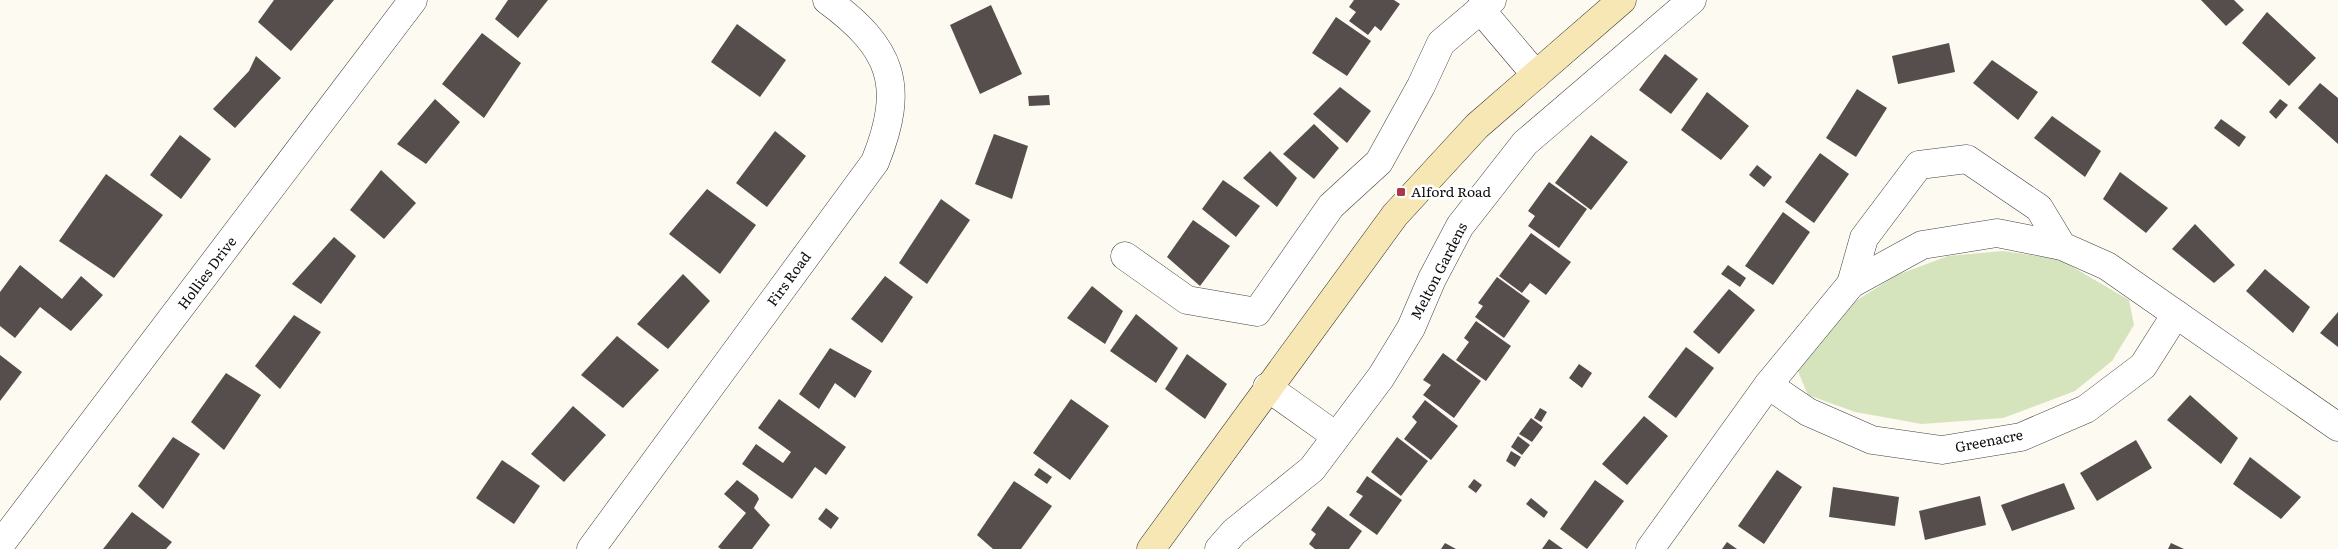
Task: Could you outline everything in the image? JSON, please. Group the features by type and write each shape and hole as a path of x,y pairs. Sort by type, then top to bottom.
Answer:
{"street":[{"name":"Hollies Drive","path":"0,545 413,0"},
{"name":"Firs Road","path":"591,549 875,162 887,133 891,106 891,86 886,69 875,46 854,20 827,0"},
{"path":"1151,549 1267,387 1395,215 1478,126 1622,0"},
{"name":"Melton Gardens","path":"1219,549 1234,532 1312,468 1381,377 1411,328 1432,279 1460,226 1525,142 1692,0"},
{"path":"1125,256 1187,300 1257,312 1332,206 1380,162 1421,86 1441,43 1486,5 1536,75"},
{"path":"1851,284 1864,238 1918,165 1967,159 2039,208 2062,246"},
{"path":"1650,549 1768,385 1851,284 1922,245 1997,233 2062,246 2107,266 2338,426"},
{"name":"Greenacre","path":"1768,385 1808,412 1872,440 1942,450 2021,437 2086,409 2143,366 2176,314"},
{"path":"1267,387 1336,436"}],"green space":[{"path":"2003,251 2059,259 2129,300 2134,325 2112,361 2075,391 2003,418 1922,424 1855,412 1808,395 1797,369 1854,302 1897,275 1948,256"}],"building":[{"path":"274,0 334,0 291,51 258,22"},
{"path":"508,0 548,0 518,38 495,19"},
{"path":"1354,0 1394,0 1400,4 1381,31 1375,26 1368,35 1349,21 1356,12 1349,7"},
{"path":"2201,0 2234,0 2244,10 2226,26"},
{"path":"991,5 1022,74 980,94 950,25"},
{"path":"2267,12 2316,58 2289,86 2242,43"},
{"path":"1336,17 1371,41 1347,76 1312,53"},
{"path":"737,24 786,60 760,97 711,62"},
{"path":"482,33 521,63 484,118 442,84"},
{"path":"1949,43 1955,72 1898,84 1892,56"},
{"path":"1665,54 1698,79 1671,114 1639,90"},
{"path":"256,56 281,78 235,128 213,109 249,71"},
{"path":"1992,60 2038,92 2018,120 1973,83"},
{"path":"2320,83 2338,98 2338,144 2298,108"},
{"path":"1340,87 1371,111 1347,143 1313,114"},
{"path":"1857,89 1887,108 1856,157 1826,138"},
{"path":"1707,92 1749,126 1721,160 1681,130"},
{"path":"1049,95 1050,105 1029,106 1028,96"},
{"path":"435,99 460,122 426,164 397,144"},
{"path":"2280,99 2288,105 2276,119 2269,112"},
{"path":"2052,116 2101,151 2085,177 2034,138"},
{"path":"2221,119 2246,137 2239,147 2214,128"},
{"path":"1314,124 1339,148 1314,179 1283,154"},
{"path":"775,131 806,156 767,207 736,183"},
{"path":"994,134 1028,146 1012,199 975,184"},
{"path":"180,135 211,159 181,199 150,175"},
{"path":"1591,135 1628,162 1591,210 1555,183"},
{"path":"1270,151 1297,178 1277,207 1243,178"},
{"path":"1820,153 1849,174 1814,223 1785,202"},
{"path":"1757,165 1772,177 1764,187 1749,175"},
{"path":"381,170 416,203 384,239 350,210"},
{"path":"2120,172 2168,208 2146,233 2103,199"},
{"path":"106,174 163,215 114,278 59,241"},
{"path":"1223,180 1260,206 1236,237 1202,209"},
{"path":"1549,182 1587,209 1559,248 1528,226 1535,216 1528,211"},
{"path":"707,189 756,225 720,274 669,234"},
{"path":"941,199 970,220 927,284 899,263"},
{"path":"1783,212 1810,232 1773,285 1745,266"},
{"path":"1193,220 1230,246 1200,286 1167,257"},
{"path":"2195,224 2235,265 2214,283 2172,249"},
{"path":"1531,233 1571,262 1546,295 1530,283 1522,293 1499,276"},
{"path":"334,237 356,256 321,304 292,284"},
{"path":"20,265 62,299 81,276 103,295 71,331 40,307 15,338 0,326 0,292"},
{"path":"1728,265 1746,278 1740,287 1721,274"},
{"path":"2265,269 2310,307 2293,333 2246,291"},
{"path":"683,274 710,301 668,349 637,324"},
{"path":"885,276 913,297 882,343 851,319"},
{"path":"1497,277 1530,301 1504,338 1475,317 1483,306 1478,303"},
{"path":"1092,286 1123,311 1105,344 1067,318"},
{"path":"1729,289 1755,310 1719,354 1693,332"},
{"path":"2338,312 2338,347 2320,333"},
{"path":"1136,314 1178,348 1156,383 1110,351"},
{"path":"294,315 321,332 280,389 255,366"},
{"path":"1476,321 1511,346 1486,381 1456,360 1469,342 1464,338"},
{"path":"617,336 659,370 623,408 581,375"},
{"path":"1686,347 1714,368 1676,418 1648,397"},
{"path":"830,348 872,371 855,398 835,383 819,409 799,394"},
{"path":"1443,353 1481,381 1454,418 1423,395 1431,385 1423,380"},
{"path":"1187,354 1227,384 1205,419 1165,389"},
{"path":"0,355 22,372 0,401"},
{"path":"1579,364 1592,373 1582,388 1569,378"},
{"path":"226,373 261,395 224,450 191,422"},
{"path":"2190,395 2238,438 2221,464 2167,420"},
{"path":"779,399 846,447 826,475 815,467 792,499 742,464 756,444 783,463 791,452 758,428"},
{"path":"1071,399 1109,426 1070,480 1033,453"},
{"path":"1425,400 1458,426 1431,460 1404,439 1417,422 1412,417"},
{"path":"573,406 606,435 564,482 531,454"},
{"path":"1540,408 1547,412 1541,422 1534,418"},
{"path":"1644,416 1668,436 1627,485 1602,464"},
{"path":"1531,418 1543,427 1532,442 1519,434"},
{"path":"1518,436 1530,445 1522,455 1511,447"},
{"path":"173,437 200,454 163,509 138,486"},
{"path":"1397,437 1428,461 1401,496 1371,472"},
{"path":"2136,440 2152,468 2097,501 2080,473"},
{"path":"1511,451 1521,457 1515,467 1506,461"},
{"path":"2250,457 2301,497 2281,519 2233,484"},
{"path":"502,460 540,486 514,524 476,498"},
{"path":"1039,468 1052,477 1047,484 1034,475"},
{"path":"1777,470 1802,487 1764,544 1738,526"},
{"path":"1367,476 1402,500 1377,535 1349,515 1363,496 1356,492"},
{"path":"1474,479 1482,485 1476,493 1468,487"},
{"path":"737,480 757,495 759,499 754,508 770,525 752,549 721,549 718,547 746,513 724,494"},
{"path":"1595,480 1624,501 1587,549 1560,529"},
{"path":"1014,481 1052,506 1021,549 993,549 977,535"},
{"path":"2064,483 2075,509 2012,531 2001,505"},
{"path":"1833,487 1899,497 1895,526 1829,517"},
{"path":"1980,496 1986,525 1925,540 1919,511"},
{"path":"1531,498 1548,512 1544,518 1526,504"},
{"path":"1328,506 1362,531 1349,549 1315,549 1309,544 1316,534 1311,530"},
{"path":"826,508 839,518 831,529 818,519"},
{"path":"132,512 172,542 166,549 103,549"},
{"path":"1549,539 1563,549 1542,549"},
{"path":"1727,542 1737,549 1722,549"},
{"path":"1445,543 1456,549 1441,549"},
{"path":"2171,543 2184,549 2168,549"}],"place":[{"name":"Alford Road","path":"1401,192"}]}
